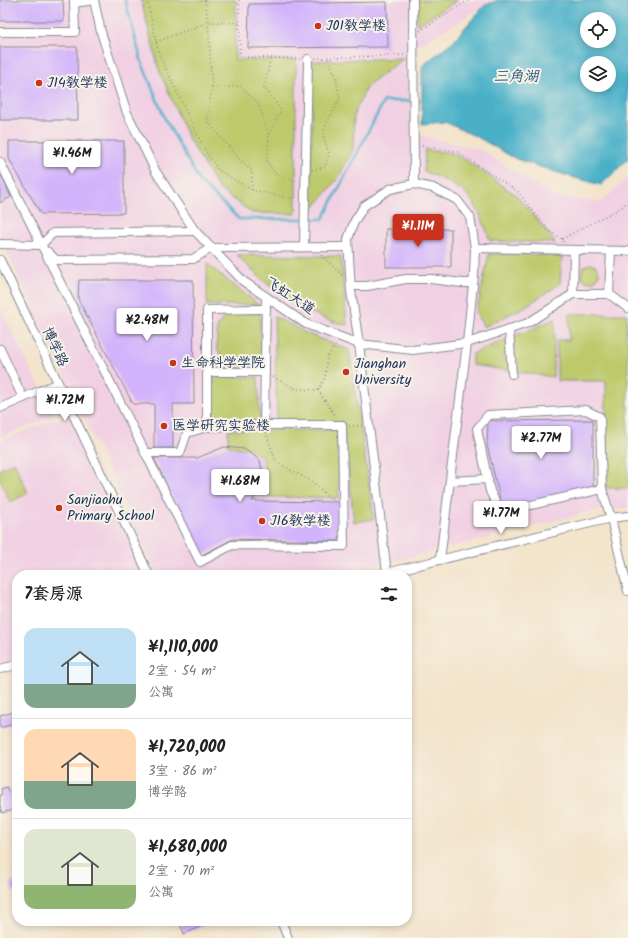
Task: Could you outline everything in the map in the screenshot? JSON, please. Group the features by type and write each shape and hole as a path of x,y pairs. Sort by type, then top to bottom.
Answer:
{"street":[{"path":"0,32 75,32 74,2 94,0"},
{"name":"飞虹大道","path":"94,0 101,32 127,113 156,172 195,231 243,281 306,324 359,344 413,350 466,343 528,323 573,294"},
{"path":"413,0 414,184"},
{"path":"308,59 305,170 308,247"},
{"path":"0,162 41,245 145,453 200,562 232,545 344,546 342,425 207,427 187,433 180,453 145,453"},
{"path":"387,570 351,285 348,238 354,222 364,206 390,189 414,184 434,188 457,200 470,217 475,248 473,283 440,560"},
{"path":"41,245 54,233 195,231"},
{"path":"0,244 41,245 56,260 193,259 211,248 348,247"},
{"path":"475,248 628,251"},
{"path":"574,250 573,294 610,294 628,308"},
{"path":"610,294 611,250"},
{"name":"博学路","path":"0,260 147,570"},
{"path":"351,285 367,286 406,279 431,279 462,284 473,283"},
{"path":"264,425 266,297"},
{"path":"207,427 207,310 266,309"},
{"path":"509,329 512,374"},
{"path":"0,349 23,398"},
{"path":"207,372 264,372"},
{"path":"0,408 58,383"},
{"path":"602,488 500,512 490,491 477,429 488,415 586,410 600,417 602,488 611,518 628,591"},
{"path":"450,481 488,479"},
{"path":"399,570 611,518 628,516"},
{"path":"0,669 12,666"},
{"path":"283,926 288,938"}],"path":[{"path":"147,0 159,54 202,145 218,170 252,190 289,198 305,198"},
{"path":"205,0 208,22 212,88 207,120 239,159 252,171 252,190"},
{"path":"239,0 240,57 308,59 414,55"},
{"path":"414,35 469,0"},
{"path":"156,42 208,22 240,23"},
{"path":"268,135 281,110 264,87 271,58"},
{"path":"305,170 316,170 325,167 329,154 323,135 326,124 340,99 336,78 328,58"},
{"path":"212,88 240,86 258,103 268,135 267,162 275,174 305,183"},
{"path":"414,146 434,147 456,151 518,192 548,230 562,239 564,250"},
{"path":"562,239 622,207 628,201"},
{"path":"308,247 351,285"},
{"path":"318,390 326,378 327,357 336,346 339,337"},
{"path":"264,372 296,389 318,390"},
{"path":"318,390 342,425 369,426"},
{"path":"264,425 276,462 313,482 332,500 343,500"}],"shaded area":[{"name":"Jianghan University","path":"0,0 494,0 417,46 417,135 481,150 554,197 601,202 628,178 628,508 598,510 359,570 155,570 0,237"},
{"path":"0,307 54,416 0,437"},
{"name":"Sanjiaohu Primary School","path":"72,413 147,570 12,570 12,666 0,669 0,441"}],"green space":[{"path":"141,0 236,0 235,60 296,60 296,214 252,213 219,189 188,138 159,70"},
{"path":"418,0 458,0 417,25"},
{"path":"404,58 367,86 354,114 353,150 338,178 310,213 313,61"},
{"path":"425,150 452,153 467,161 516,195 555,243 490,241 478,210 466,194 462,190 424,171"},
{"path":"489,254 562,255 560,284 526,306 484,327 476,314"},
{"path":"237,255 341,256 347,325 324,318 286,298 265,282"},
{"path":"207,264 259,305 207,305"},
{"path":"590,264 596,267 599,273 596,279 590,282 584,279 581,273 584,267"},
{"path":"226,313 260,313 261,367 228,368 217,349 217,328"},
{"path":"569,314 627,314 628,488 606,488 606,381 557,381 557,340 569,340"},
{"path":"274,316 308,334 349,350 374,519 354,522 343,422 277,422"},
{"path":"555,319 553,377 472,365 472,354"},
{"path":"213,377 258,377 260,421 213,422"},
{"path":"228,430 337,430 339,498 268,497 263,458 251,449 228,446"},
{"path":"14,462 28,493 10,502 0,480 0,469"}],"water":[{"name":"三角湖","path":"498,0 628,0 628,159 601,185 516,159 479,138 445,122 422,124 422,66 453,41 485,5"}],"building":[{"path":"0,0 63,0 64,21 0,21"},
{"name":"J01教学楼","path":"387,2 388,47 248,48 249,4"},
{"name":"J14教学楼","path":"0,47 77,47 78,120 0,120"},
{"path":"9,141 124,141 124,213 41,214 9,159"},
{"path":"0,172 11,197 0,203"},
{"path":"386,229 451,229 451,267 386,267"},
{"path":"79,280 193,280 194,404 173,404 173,448 154,448 154,404 133,404 78,299"},
{"path":"593,420 593,490 503,511 487,445 488,421"},
{"name":"J16教学楼","path":"224,447 244,449 260,460 264,483 252,501 340,502 341,541 233,539 200,556 154,458 197,458"},
{"path":"12,712 12,724 0,728 0,716"},
{"path":"7,787 8,792 12,791 12,810 2,813 0,806 0,795 2,795 1,789"},
{"path":"12,881 12,892 10,882"},
{"path":"181,926 202,926 184,934"}],"waterway":[{"path":"125,0 142,63 165,119 200,182 239,219 323,219 384,101 422,101"}],"place":[{"name":"J01教学楼","path":"318,26"},
{"name":"J14教学楼","path":"39,83"},
{"name":"生命科学学院","path":"173,363"},
{"name":"Jianghan University","path":"346,372"},
{"name":"医学研究实验楼","path":"164,426"},
{"name":"Sanjiaohu Primary School","path":"59,508"},
{"name":"J16教学楼","path":"262,521"}]}
